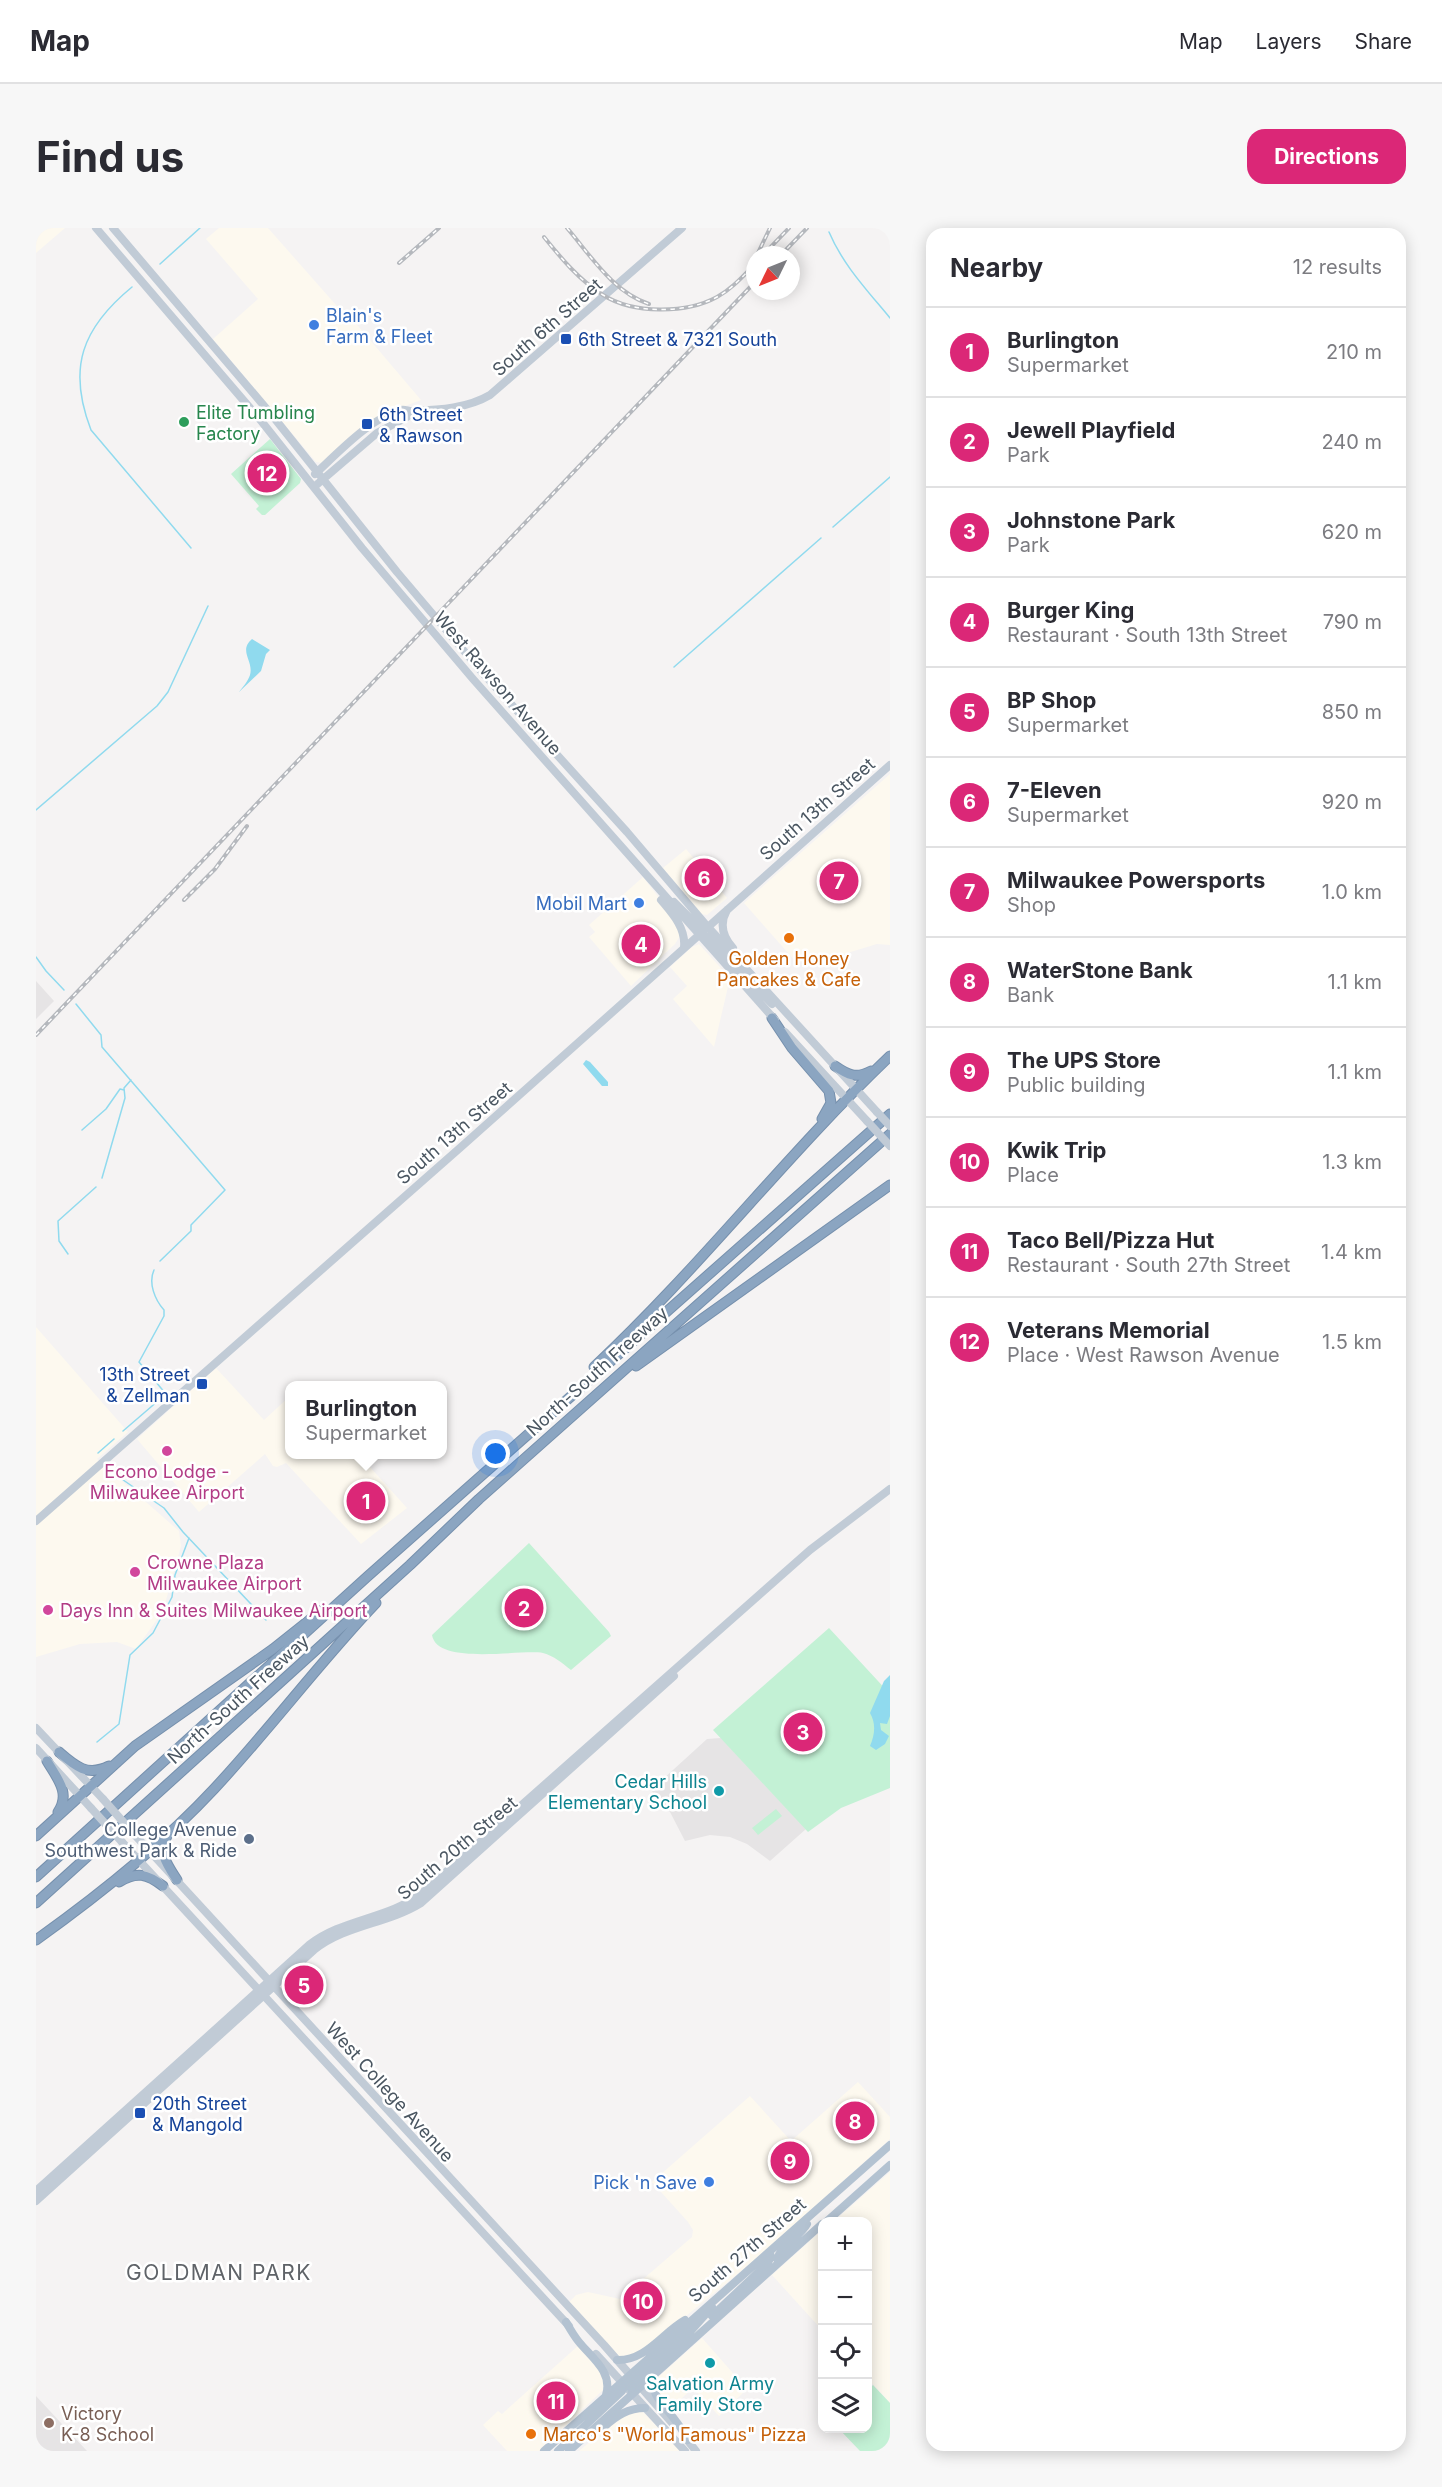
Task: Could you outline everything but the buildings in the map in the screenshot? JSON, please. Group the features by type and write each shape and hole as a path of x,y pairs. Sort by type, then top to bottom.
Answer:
{"highway":[{"path":"772,1018 792,1048 826,1086 830,1094 831,1103 827,1112 795,1153"},
{"path":"538,1425 558,1402 646,1316 795,1153 890,1056"},
{"path":"835,1066 846,1074 856,1077 880,1066"},
{"name":"North-South Freeway","path":"36,1876 368,1576 890,1114"},
{"name":"North-South Freeway","path":"36,1903 479,1499 890,1134"},
{"path":"585,1404 890,1187"},
{"path":"36,1940 104,1890 178,1824 224,1778 326,1657 410,1564"},
{"path":"36,1836 116,1762 273,1649 368,1576"},
{"path":"58,1752 78,1768 86,1771 100,1770 116,1762"},
{"path":"46,1827 60,1809 64,1798 62,1786 47,1761"},
{"path":"177,1880 162,1850 165,1839 178,1824"},
{"path":"36,1911 91,1854"},
{"path":"104,1890 138,1874 152,1878 163,1886"}],"main road":[{"name":"West Rawson Avenue","path":"96,228 466,671 772,1018 890,1146"},
{"name":"West Rawson Avenue","path":"113,228 321,475 397,572 468,655 707,926 890,1126"},
{"name":"South 6th Street","path":"311,484 377,433 413,412 460,406 490,394 682,228"},
{"path":"188,336 198,328"},
{"name":"South 13th Street","path":"36,1521 461,1148 684,946 890,765"},
{"path":"618,842 628,834"},
{"path":"659,870 651,881 661,900 676,917 684,938 684,946"},
{"path":"665,897 681,907 698,926 707,926"},
{"path":"732,904 722,922 728,942 769,986 791,1018"},
{"path":"698,934 708,937 763,996 791,1018"},
{"name":"South 20th Street","path":"36,2191 271,1984 323,1935 390,1912 421,1894 833,1531 872,1505 890,1489"},
{"name":"West College Avenue","path":"36,1728 617,2360 696,2451"},
{"name":"West College Avenue","path":"36,1748 263,1991 685,2451"},
{"name":"South 20th Street","path":"36,2201 263,1991"},
{"name":"South 27th Street","path":"569,2451 701,2311 810,2218 890,2145"},
{"name":"South 27th Street","path":"831,2217 889,2165"},
{"path":"779,2262 777,2259 779,2253 800,2235 810,2218"},
{"name":"South 27th Street","path":"634,2381 653,2374 818,2228"},
{"path":"702,2332 708,2320 767,2264 771,2257 770,2253"},
{"path":"558,2451 688,2334 730,2287"},
{"path":"617,2360 630,2360 639,2355 676,2325 701,2311"},
{"path":"566,2322 577,2341 606,2375 608,2386 605,2395"},
{"path":"653,2374 654,2392 660,2403 677,2421 688,2440"},
{"name":"South 27th Street","path":"544,2451 605,2395 626,2388"},
{"path":"577,2451 620,2414 632,2409 645,2408"}],"shaded area":[{"path":"36,228 65,228 36,253"},
{"path":"219,228 268,228 351,322 353,320 421,400 384,414 323,463 316,462 213,339 258,299 206,239"},
{"path":"890,774 890,945 877,944 821,961 796,962 744,903"},
{"path":"686,849 727,898 707,915 701,914 663,868"},
{"path":"643,877 675,919 680,936 675,944 631,986 589,937 595,932 589,925"},
{"path":"699,944 730,978 714,1047 673,999 687,986 670,967 692,947"},
{"path":"36,981 54,1001 36,1019"},
{"path":"36,1327 128,1432 97,1459 179,1531 181,1546 163,1611 136,1649 117,1642 80,1644 36,1657"},
{"path":"216,1368 264,1420 285,1401 285,1459 363,1459 407,1508 361,1544 286,1463 277,1467 273,1466 265,1454 199,1512 137,1439"},
{"path":"721,1738 806,1829 770,1861 747,1844 730,1837 710,1835 685,1841 670,1812 651,1790 707,1739"},
{"path":"858,2082 890,2117 890,2139 757,2258 642,2352 620,2357 569,2302 576,2295 588,2292 620,2299 692,2237 693,2230 688,2222 652,2182 750,2096 791,2141"},
{"path":"890,2172 890,2403 872,2383 872,2217 839,2217"},
{"path":"818,2234 818,2326 772,2275"},
{"path":"702,2338 747,2389 719,2416 693,2388 669,2410 662,2402 655,2380"},
{"path":"579,2345 605,2378 603,2390 539,2451 507,2451 483,2425 498,2411 502,2414"},
{"name":"Victory K-8 School","path":"36,2396 87,2451 36,2451"},
{"path":"642,2411 680,2451 579,2451 622,2415"}],"green space":[{"path":"270,439 301,479 300,483 265,515 262,515 256,509 259,506 231,474"},
{"path":"529,1543 611,1636 571,1670 543,1653 463,1653 437,1645 432,1635"},
{"path":"829,1628 890,1694 890,1788 841,1808 808,1832 713,1730"},
{"path":"776,1809 782,1816 758,1835 752,1828"},
{"path":"872,2386 890,2403 890,2451 860,2451 843,2433 872,2433"}],"water":[{"path":"252,639 270,650 266,654 261,671 239,692 250,675 246,648"},
{"path":"586,1060 608,1082 608,1086 602,1086 583,1064"},
{"path":"890,1675 890,1716 887,1724 880,1723 881,1730 889,1736 885,1744 876,1750 870,1746 874,1729 870,1713 884,1681"}],"waterway":[{"path":"160,264 200,228"},
{"path":"829,232 848,266 890,318"},
{"path":"132,287 101,318 84,351 80,368 80,387 84,408 91,430 191,548"},
{"path":"833,527 890,477"},
{"path":"674,667 821,538"},
{"path":"36,810 157,706 168,692 208,606"},
{"path":"36,957 64,990"},
{"path":"76,1004 101,1035 102,1047 225,1190 191,1225 191,1231 160,1261"},
{"path":"102,1178 125,1098 124,1088 131,1080"},
{"path":"82,1130 106,1109 120,1089 124,1090"},
{"path":"68,1254 59,1241 58,1221 96,1187"},
{"path":"123,1431 166,1394 139,1362 164,1316 164,1310 152,1286 154,1270"},
{"path":"98,1453 114,1439"},
{"path":"111,1468 113,1473 164,1508 183,1532 266,1620"},
{"path":"97,1742 119,1724 130,1655 153,1633 172,1597 175,1575 189,1538"}],"railway":[{"path":"399,263 439,228"},
{"path":"567,228 614,282 624,291 649,304"},
{"path":"761,246 770,228"},
{"path":"772,246 789,228"},
{"path":"790,246 807,228"},
{"path":"544,237 586,283 603,295 629,306 660,310 690,307 717,297 746,273"},
{"path":"36,1035 746,291"},
{"path":"184,900 215,869 247,826"}],"place":[{"name":"Blain's Farm & Fleet","path":"314,325"},
{"name":"6th Street & 7321 South","path":"566,339"},
{"name":"Elite Tumbling Factory","path":"184,422"},
{"name":"6th Street & Rawson","path":"367,424"},
{"name":"Veterans Memorial","path":"267,473"},
{"name":"7-Eleven","path":"704,878"},
{"name":"Milwaukee Powersports","path":"839,881"},
{"name":"Mobil Mart","path":"639,903"},
{"name":"Golden Honey Pancakes & Cafe","path":"789,938"},
{"name":"Burger King","path":"641,944"},
{"name":"13th Street & Zellman","path":"202,1384"},
{"name":"Econo Lodge - Milwaukee Airport","path":"167,1451"},
{"name":"Burlington","path":"366,1501"},
{"name":"Crowne Plaza Milwaukee Airport","path":"135,1572"},
{"name":"Jewell Playfield","path":"524,1608"},
{"name":"Days Inn & Suites Milwaukee Airport","path":"48,1610"},
{"name":"Johnstone Park","path":"803,1732"},
{"name":"Cedar Hills Elementary School","path":"719,1791"},
{"name":"College Avenue Southwest Park & Ride","path":"249,1839"},
{"name":"BP Shop","path":"304,1985"},
{"name":"20th Street & Mangold","path":"140,2113"},
{"name":"WaterStone Bank","path":"855,2121"},
{"name":"The UPS Store","path":"790,2161"},
{"name":"Pick 'n Save","path":"709,2182"},
{"name":"Kwik Trip","path":"643,2301"},
{"name":"Salvation Army Family Store","path":"710,2363"},
{"name":"Taco Bell/Pizza Hut","path":"556,2401"},
{"name":"Victory K-8 School","path":"49,2423"},
{"name":"Marco's \"World Famous\" Pizza","path":"531,2434"}],"district":[{"name":"GOLDMAN PARK","path":"219,2272"}]}
